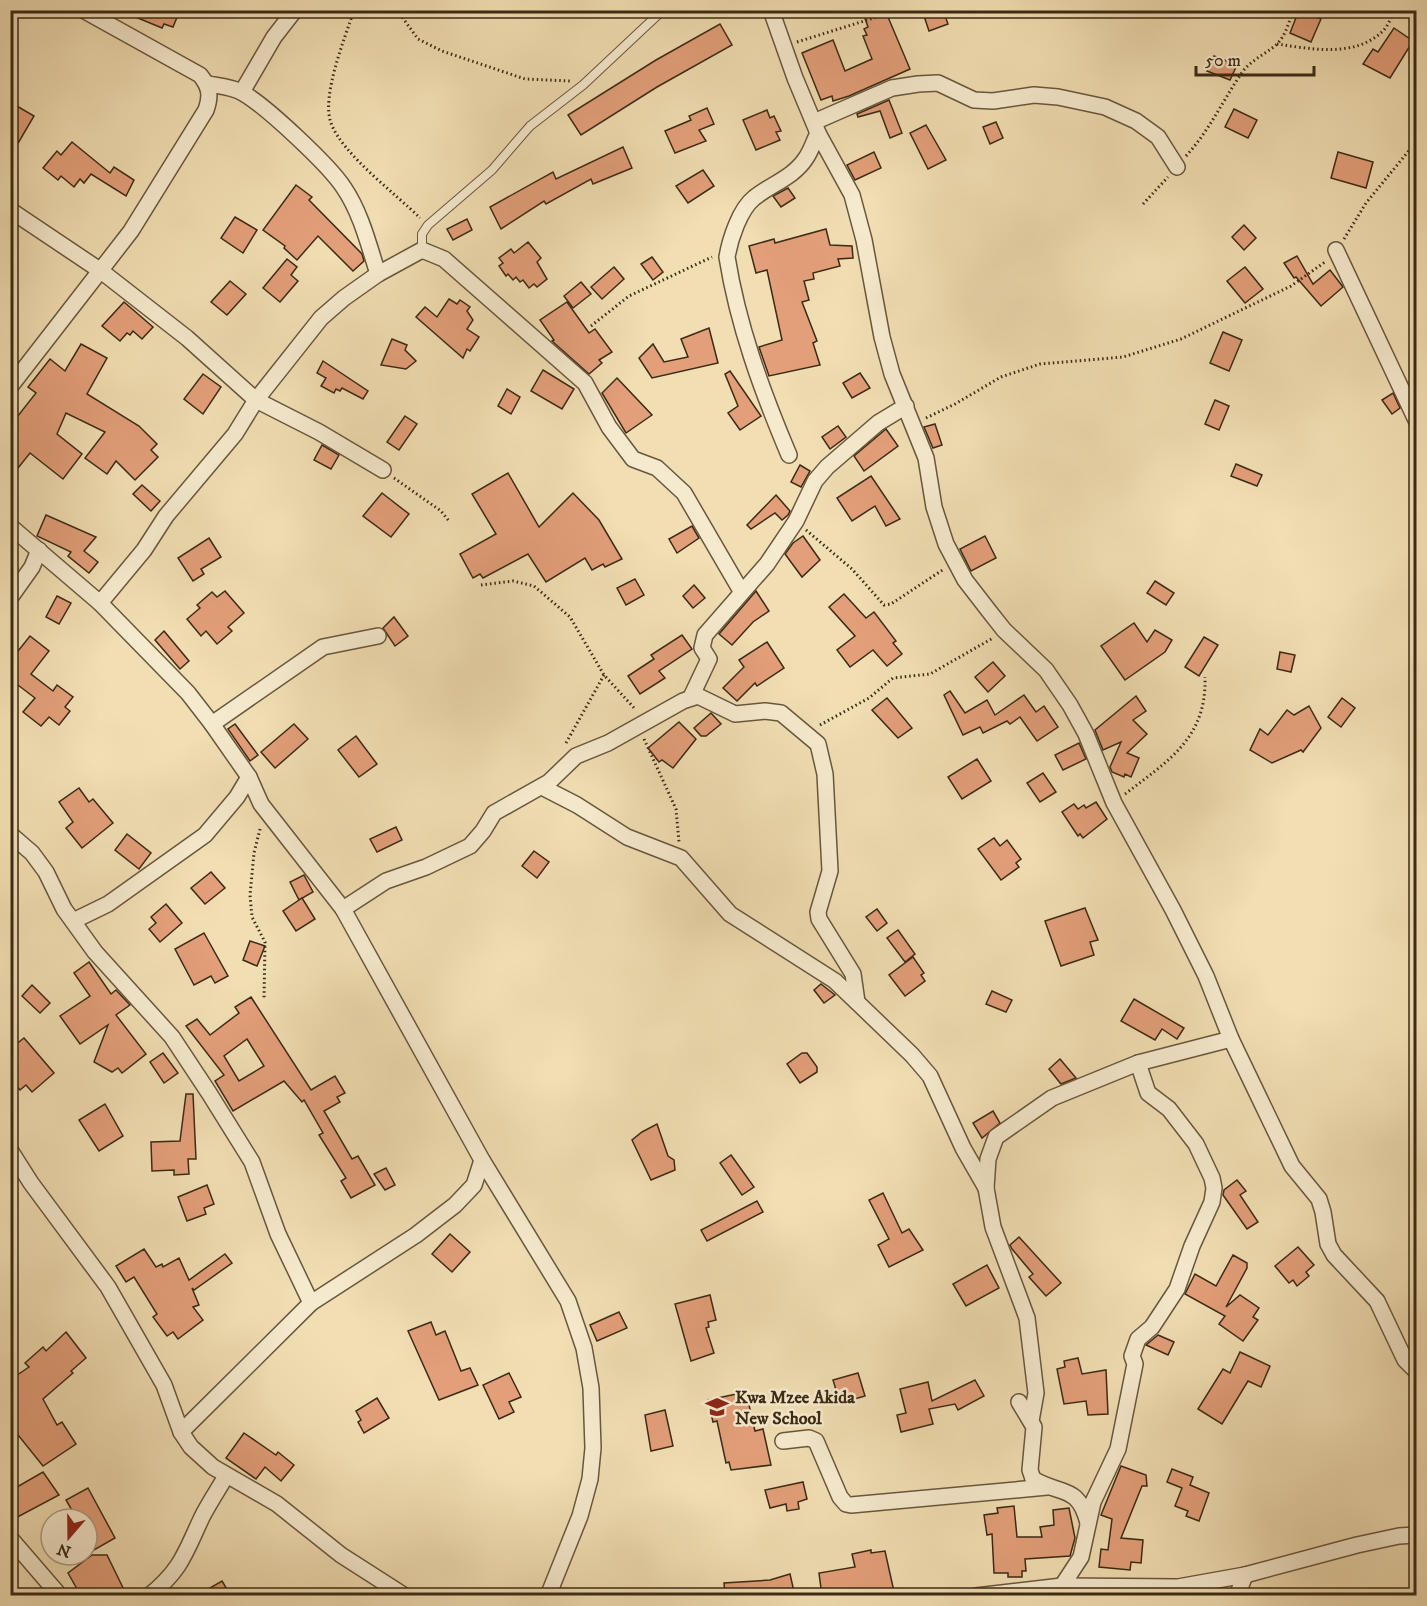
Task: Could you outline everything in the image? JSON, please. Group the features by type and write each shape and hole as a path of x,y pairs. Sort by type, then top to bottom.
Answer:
{"street":[{"path":"10,387 101,271 168,175 210,100 208,84 200,75 82,10"},
{"path":"242,92 274,37 295,10"},
{"path":"771,10 816,128 852,195 864,240 882,338 926,458 934,507 946,544 966,580 1004,630 1057,684 1086,735 1114,803 1173,910 1206,976 1231,1039 1292,1166 1318,1199 1323,1212 1328,1244 1334,1255 1377,1301 1405,1360 1416,1371"},
{"path":"789,455 761,388 747,343 729,269 729,246 746,207 752,199 777,185 806,158 816,128 892,88 938,83 974,100 993,101 1034,95 1058,97 1105,107 1136,121 1158,137 1178,166"},
{"path":"208,84 242,92 268,112 345,189 366,238 378,274"},
{"path":"10,210 101,271 188,339 256,400 319,432 383,470"},
{"path":"100,603 144,550 166,516 235,434 256,400 321,318 378,274 422,250 444,260 585,383 609,427 633,459 653,465 684,493 741,591"},
{"path":"1336,250 1416,420"},
{"path":"691,697 709,659 702,648 705,634 767,564 796,521 805,498 827,467 878,423 906,406"},
{"path":"10,526 100,603 188,693 212,724 249,777 261,804 343,909 482,1160 568,1301 584,1348 591,1388 593,1448 590,1479 564,1559 548,1596"},
{"path":"10,598 32,567 39,550"},
{"path":"212,724 322,647 378,636"},
{"path":"343,909 386,880 426,867 470,846 494,813 510,802 543,787 576,756 608,743 691,697 698,696 735,714 765,711 781,713 818,744 822,755 828,817 830,871 818,912 819,919 853,974 857,1002"},
{"path":"73,921 108,904 205,835 237,797 249,777"},
{"path":"543,787 577,804 627,837 681,858 730,914 816,967 857,1002 912,1055 930,1076 963,1148 986,1188"},
{"path":"10,834 32,853 46,872 73,921 95,952 172,1037 252,1162 278,1234 311,1303"},
{"path":"1031,1421 1036,1394 1029,1328 993,1227 986,1188 988,1159 996,1137 1052,1098 1138,1064 1231,1039"},
{"path":"1062,1586 1081,1557 1098,1488 1122,1438 1135,1364 1132,1356 1134,1346 1152,1327 1177,1289 1192,1246 1209,1210 1214,1188 1212,1178 1196,1144 1169,1109 1148,1093 1138,1064"},
{"path":"10,1150 31,1183 108,1287 164,1385 181,1432 191,1447 226,1476 277,1504 341,1555 405,1596"},
{"path":"181,1432 311,1303 416,1235 455,1205 474,1185 482,1160"},
{"path":"1019,1402 1031,1421 1034,1433 1030,1470 1033,1479 1047,1487 1072,1493 1083,1505 1088,1523"},
{"path":"783,1442 809,1438 816,1441 840,1497 851,1505 1047,1487"},
{"path":"149,1596 175,1573 186,1556 201,1519 226,1476"},
{"path":"976,1596 1062,1586 1178,1587 1245,1575 1357,1545 1399,1536 1416,1536"},
{"path":"10,1538 60,1596"},
{"path":"1238,1596 1245,1575"}],"lane":[{"path":"422,250 422,234 428,225 485,177 530,126 583,85 663,10"}],"path":[{"path":"354,10 333,78 329,104 331,123 343,143 428,225"},
{"path":"397,10 418,39 442,51 525,79 565,79 583,85"},
{"path":"783,46 846,28 890,10"},
{"path":"1143,204 1210,126 1241,73 1250,62 1277,44 1286,33 1293,10"},
{"path":"1277,44 1315,50 1351,48 1371,40 1385,30 1395,10"},
{"path":"913,423 955,404 1001,377 1040,364 1123,357 1181,339 1291,286 1318,269 1336,250 1366,203 1416,142"},
{"path":"591,326 629,296 667,281 729,246"},
{"path":"383,470 441,511 449,521"},
{"path":"796,521 852,569 884,605 891,604 956,561"},
{"path":"481,585 513,580 534,586 570,617 604,675 635,708 642,723 644,744 676,808 681,858"},
{"path":"805,733 869,698 893,678 930,674 944,669 1004,630"},
{"path":"565,746 604,675"},
{"path":"1114,803 1175,754 1185,742 1204,707 1205,677"},
{"path":"261,804 260,833 254,853 250,895 252,917 265,942 264,1000"}],"building":[{"path":"180,10 173,27 164,24 162,28 121,11"},
{"path":"862,10 885,10 910,69 849,96 833,101 832,96 821,100 802,53 833,40 845,71 872,59 863,36 867,35 864,29 868,27"},
{"path":"922,10 943,10 948,24 929,31"},
{"path":"1299,10 1321,19 1311,42 1290,33"},
{"path":"720,24 732,45 657,87 581,135 568,115 656,60"},
{"path":"1394,28 1413,41 1390,78 1363,64 1373,49 1378,52"},
{"path":"1214,56 1237,65 1230,80 1207,71"},
{"path":"889,100 902,133 890,138 880,111 858,117 857,114"},
{"path":"10,102 34,116 10,157"},
{"path":"707,108 714,124 699,130 706,141 675,153 665,131 691,120 689,116"},
{"path":"1234,109 1257,120 1248,138 1225,127"},
{"path":"767,110 770,118 774,116 781,131 776,132 780,140 756,150 743,120"},
{"path":"996,122 1003,138 990,144 983,127"},
{"path":"926,125 946,160 928,169 910,133"},
{"path":"72,142 110,173 114,167 134,180 126,196 91,174 84,183 80,179 74,187 61,176 58,180 43,168 57,151 61,155"},
{"path":"623,147 632,168 593,184 591,179 546,204 544,201 501,229 490,207 553,172 556,179"},
{"path":"874,152 881,168 855,180 847,165"},
{"path":"1338,152 1373,162 1366,188 1331,178"},
{"path":"703,170 714,186 688,203 676,186"},
{"path":"296,185 312,197 309,200 362,254 364,261 353,271 318,236 297,260 284,248 285,246 263,230"},
{"path":"788,188 795,198 781,207 773,196"},
{"path":"235,217 257,230 243,253 221,238"},
{"path":"467,219 472,230 453,240 447,229"},
{"path":"1244,225 1256,238 1244,250 1232,237"},
{"path":"826,229 830,245 852,246 853,258 838,259 840,266 813,273 814,279 804,281 809,300 802,302 817,341 813,343 820,365 769,376 759,347 782,340 767,270 756,273 749,246 774,239 775,243"},
{"path":"528,242 541,258 537,262 547,279 537,287 534,284 529,288 523,280 520,282 516,277 513,280 508,274 506,276 499,266 503,263 499,258 511,249 514,253"},
{"path":"1297,256 1313,284 1330,270 1343,287 1321,306 1296,277 1294,278 1284,263"},
{"path":"652,257 663,272 653,280 641,264"},
{"path":"287,259 297,267 291,275 298,281 280,302 263,288"},
{"path":"614,267 624,279 602,299 591,287"},
{"path":"1245,267 1263,289 1245,303 1227,281"},
{"path":"230,281 246,294 227,315 211,302"},
{"path":"581,282 591,294 573,308 564,296"},
{"path":"449,299 457,304 460,300 470,307 467,311 473,320 467,329 479,337 470,351 467,349 463,358 416,317 425,307 437,317"},
{"path":"124,302 153,327 142,339 133,331 130,335 127,333 120,341 102,326"},
{"path":"567,302 589,333 595,329 612,352 599,360 602,363 589,374 552,341 554,340 540,320"},
{"path":"709,328 718,363 652,378 639,358 653,344 664,362 688,357 681,339"},
{"path":"1223,332 1242,340 1229,371 1210,363"},
{"path":"392,339 407,345 405,350 416,361 406,369 381,365"},
{"path":"81,344 107,358 87,394 139,426 157,444 151,450 158,457 135,480 116,461 107,474 85,458 105,432 66,413 57,434 82,454 63,479 30,453 10,478 10,426 36,393 28,387 50,359 65,371"},
{"path":"323,361 368,391 363,399 342,388 340,391 336,389 334,393 321,386 326,378 317,373"},
{"path":"543,370 574,389 562,409 531,391"},
{"path":"730,371 761,416 740,430 728,413 738,406 725,374"},
{"path":"860,373 870,388 852,398 843,383"},
{"path":"203,374 221,387 203,414 184,399"},
{"path":"617,378 652,415 626,433 602,393"},
{"path":"507,389 520,397 511,414 498,406"},
{"path":"1393,393 1400,408 1392,414 1382,400"},
{"path":"1215,400 1229,406 1219,430 1205,424"},
{"path":"405,416 417,424 399,450 387,442"},
{"path":"935,424 942,445 933,448 924,427"},
{"path":"838,426 846,437 830,449 822,437"},
{"path":"886,429 898,446 864,471 854,456"},
{"path":"322,445 339,455 331,469 314,460"},
{"path":"1236,464 1262,475 1257,486 1231,476"},
{"path":"800,465 810,471 801,487 791,482"},
{"path":"508,473 539,527 573,493 599,520 622,559 605,567 603,564 592,570 585,558 546,582 528,554 483,578 480,574 473,578 460,554 496,534 472,494"},
{"path":"871,476 900,519 886,526 875,506 852,521 837,498"},
{"path":"142,485 160,501 151,511 133,494"},
{"path":"382,493 409,514 391,537 363,516"},
{"path":"776,495 790,511 788,515 782,520 775,513 751,529 747,525"},
{"path":"46,515 96,537 84,551 98,562 89,573 68,556 71,552 37,536"},
{"path":"692,526 699,538 677,553 669,539"},
{"path":"803,536 820,560 802,577 785,554 793,543"},
{"path":"985,536 996,558 971,571 960,549"},
{"path":"209,538 221,557 201,569 204,574 193,581 178,558"},
{"path":"635,579 644,595 626,605 617,588"},
{"path":"1155,581 1174,593 1166,605 1147,593"},
{"path":"694,585 705,598 693,608 683,596"},
{"path":"225,591 244,613 228,627 232,631 217,644 206,631 201,636 187,619 200,608 197,605 212,592 217,597"},
{"path":"756,591 769,611 753,622 732,645 719,634"},
{"path":"844,594 866,618 874,612 896,641 893,643 902,654 887,666 873,650 850,667 837,650 855,636 829,607"},
{"path":"57,596 71,603 59,624 46,617"},
{"path":"394,617 408,636 395,646 383,628"},
{"path":"1134,623 1147,642 1155,630 1172,640 1165,652 1125,680 1101,646"},
{"path":"164,631 189,661 180,669 155,640"},
{"path":"682,635 692,649 659,671 665,678 640,694 628,676 654,659 651,655"},
{"path":"30,636 49,651 31,674 53,691 57,685 73,697 65,707 70,711 59,725 49,717 41,726 23,712 35,698 10,679 10,661"},
{"path":"1204,637 1218,645 1199,676 1185,667"},
{"path":"767,642 784,668 757,686 755,683 737,701 723,688 744,667 739,660"},
{"path":"1280,652 1295,655 1291,672 1277,669"},
{"path":"993,662 1005,676 988,692 975,677"},
{"path":"950,691 965,713 987,700 995,715 1024,695 1036,712 1044,706 1058,727 1037,741 1020,717 1010,724 1007,721 983,733 980,727 963,735 944,695"},
{"path":"1136,696 1146,711 1133,720 1147,734 1127,753 1139,758 1131,777 1125,774 1124,777 1112,772 1110,767 1121,742 1103,750 1095,730"},
{"path":"887,698 912,728 898,738 872,710"},
{"path":"1342,698 1355,708 1341,727 1328,717"},
{"path":"1309,706 1321,728 1303,752 1301,750 1272,763 1250,750 1260,729 1268,735 1287,710 1294,715"},
{"path":"711,713 721,724 706,736 701,736 694,728"},
{"path":"679,722 696,739 673,768 662,760 659,762 648,748"},
{"path":"235,724 258,755 250,761 228,729"},
{"path":"294,724 308,739 275,768 261,752"},
{"path":"356,736 377,764 359,777 338,750"},
{"path":"1079,743 1086,759 1063,770 1055,755"},
{"path":"977,759 991,781 962,799 948,777"},
{"path":"1043,773 1056,792 1040,802 1027,783"},
{"path":"79,788 89,802 93,799 113,823 82,848 66,828 73,822 59,802"},
{"path":"1096,802 1107,819 1083,838 1080,834 1078,836 1062,812 1074,804 1078,809 1084,805 1086,808"},
{"path":"396,827 402,840 377,852 370,839"},
{"path":"127,834 151,853 139,869 115,850"},
{"path":"994,838 1000,846 1007,840 1021,859 1016,863 1019,867 1001,880 978,849"},
{"path":"534,851 549,862 537,878 522,866"},
{"path":"211,872 225,888 205,904 191,888"},
{"path":"304,875 313,892 299,900 290,882"},
{"path":"302,898 315,919 296,931 283,911"},
{"path":"166,904 182,923 160,942 149,929 156,923 151,917"},
{"path":"1085,908 1098,940 1090,942 1094,955 1061,966 1045,921"},
{"path":"877,909 887,923 877,931 866,917"},
{"path":"898,930 915,954 905,962 887,938"},
{"path":"204,933 228,976 215,983 211,976 194,985 175,949"},
{"path":"250,941 265,946 257,966 243,960"},
{"path":"913,957 924,973 921,975 925,981 905,996 889,975"},
{"path":"89,962 111,994 116,990 130,1005 116,1015 146,1054 122,1073 118,1068 112,1072 94,1062 108,1025 80,1044 60,1016 90,996 74,973"},
{"path":"821,984 835,995 824,1003 814,990"},
{"path":"32,985 50,1003 40,1013 22,996"},
{"path":"992,991 1012,1000 1006,1012 986,1004"},
{"path":"251,997 311,1090 335,1076 345,1093 337,1097 340,1102 324,1111 352,1159 358,1156 375,1185 351,1198 341,1181 346,1178 319,1135 323,1133 304,1100 302,1102 284,1081 233,1111 215,1081 224,1075 186,1026 197,1019 210,1035 239,1013 235,1007","holes":["247,1039 264,1066 239,1081 224,1056"]},
{"path":"1134,999 1184,1028 1177,1039 1162,1029 1155,1040 1121,1021"},
{"path":"24,1038 54,1073 32,1092 26,1085 20,1090 10,1078 10,1049"},
{"path":"163,1053 178,1073 164,1083 150,1062"},
{"path":"802,1053 807,1053 817,1067 817,1072 800,1083 787,1064"},
{"path":"1060,1059 1076,1078 1061,1084 1049,1069"},
{"path":"186,1094 193,1094 196,1159 188,1159 189,1174 174,1175 174,1170 152,1171 151,1142 180,1141"},
{"path":"105,1104 123,1136 99,1151 79,1120"},
{"path":"993,1111 1000,1123 982,1138 973,1123"},
{"path":"657,1124 668,1156 674,1160 675,1170 651,1180 632,1140"},
{"path":"731,1155 754,1187 742,1195 720,1163"},
{"path":"386,1168 395,1185 385,1190 374,1174"},
{"path":"1237,1180 1246,1191 1240,1195 1258,1222 1247,1229 1223,1195 1224,1190"},
{"path":"207,1185 214,1204 204,1208 206,1214 187,1221 178,1197"},
{"path":"883,1193 902,1233 909,1229 923,1250 889,1267 878,1245 889,1239 869,1200"},
{"path":"757,1201 763,1212 707,1241 701,1230"},
{"path":"450,1234 470,1252 452,1272 432,1254"},
{"path":"1019,1237 1061,1283 1046,1296 1029,1277 1033,1274 1010,1245"},
{"path":"1298,1247 1314,1265 1306,1272 1309,1276 1297,1286 1293,1280 1289,1283 1275,1266"},
{"path":"144,1249 156,1267 162,1264 163,1267 179,1258 189,1280 225,1254 232,1263 194,1290 192,1288 199,1305 193,1307 203,1320 178,1339 173,1332 167,1336 153,1317 157,1314 134,1277 126,1282 116,1266"},
{"path":"1233,1255 1247,1263 1247,1268 1226,1307 1240,1295 1259,1308 1253,1317 1258,1320 1243,1341 1219,1324 1225,1316 1185,1294 1195,1274 1216,1286"},
{"path":"987,1265 999,1288 966,1306 953,1284"},
{"path":"710,1295 716,1320 708,1322 709,1327 706,1328 714,1353 691,1361 675,1304"},
{"path":"619,1312 627,1328 597,1341 590,1325"},
{"path":"431,1322 436,1335 445,1331 461,1371 470,1368 478,1385 439,1400 408,1331"},
{"path":"66,1332 86,1358 71,1371 73,1373 43,1399 57,1425 62,1422 76,1444 43,1466 10,1425 10,1380 29,1367 25,1363 43,1347 46,1351"},
{"path":"1158,1335 1174,1342 1168,1355 1146,1345"},
{"path":"1240,1352 1270,1366 1261,1387 1248,1381 1222,1424 1198,1409 1223,1369 1230,1373"},
{"path":"1078,1358 1082,1374 1106,1370 1108,1414 1088,1415 1086,1401 1064,1404 1057,1369 1065,1367 1064,1361"},
{"path":"509,1373 521,1397 509,1402 514,1412 499,1419 483,1385"},
{"path":"858,1373 865,1396 840,1403 833,1380"},
{"path":"975,1380 984,1396 958,1410 955,1404 929,1409 933,1424 901,1432 897,1415 906,1413 900,1389 928,1382 932,1401"},
{"path":"746,1392 755,1431 763,1429 771,1465 731,1470 729,1462 726,1463 717,1421 713,1422 708,1400"},
{"path":"377,1398 389,1418 364,1433 358,1422 361,1420 356,1411"},
{"path":"665,1410 673,1446 651,1451 645,1415"},
{"path":"244,1433 276,1455 278,1452 294,1465 281,1481 265,1467 256,1479 226,1458"},
{"path":"1121,1466 1146,1475 1147,1486 1142,1486 1121,1538 1143,1540 1141,1563 1131,1562 1130,1570 1099,1567 1101,1549 1108,1550 1112,1519 1101,1515"},
{"path":"1172,1469 1193,1477 1190,1485 1209,1493 1199,1521 1186,1516 1188,1511 1175,1506 1182,1488 1167,1482"},
{"path":"43,1472 59,1495 10,1521 10,1491"},
{"path":"803,1482 807,1499 798,1502 799,1509 787,1511 786,1504 770,1508 765,1490"},
{"path":"88,1488 98,1507 70,1507 66,1500"},
{"path":"1014,1506 1017,1537 1042,1537 1040,1527 1054,1525 1053,1510 1069,1508 1075,1538 1070,1556 1025,1559 1026,1571 1022,1571 1022,1577 1008,1577 1008,1573 994,1573 992,1534 987,1535 984,1515 998,1513 997,1508"},
{"path":"99,1508 115,1538 99,1547"},
{"path":"871,1550 871,1553 885,1551 895,1596 822,1596 819,1573 855,1567 852,1554"},
{"path":"99,1555 107,1555 127,1596 81,1596 68,1573 76,1567 99,1567"},
{"path":"790,1574 795,1596 725,1596 724,1583 770,1580"},
{"path":"222,1581 231,1596 196,1596"}],"place":[{"name":"Kwa Mzee Akida New School","path":"717,1407"}]}
